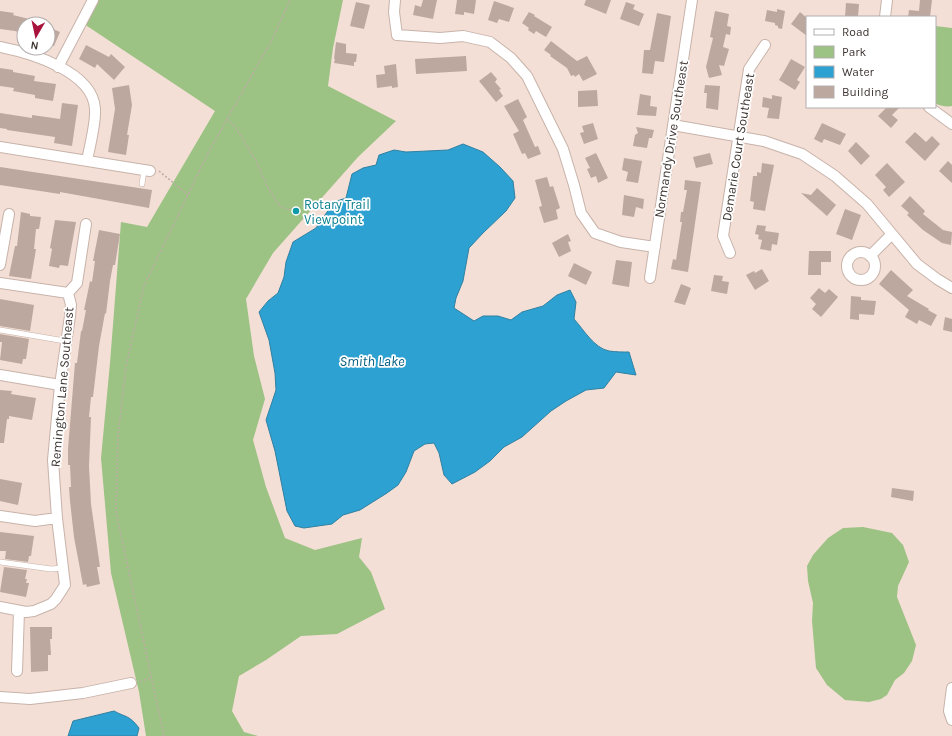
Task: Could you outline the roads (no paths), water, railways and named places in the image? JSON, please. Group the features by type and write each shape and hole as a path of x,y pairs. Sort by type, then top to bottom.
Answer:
{"street":[{"path":"58,67 93,0"},
{"path":"395,0 394,12 397,35 440,38 463,36 490,42 511,58 527,76 563,148 581,213 595,233 621,242 655,247"},
{"name":"Normandy Drive Southeast","path":"650,278 692,0"},
{"path":"885,16 887,0"},
{"name":"Demarie Court Southeast","path":"730,253 723,236 749,70 766,45"},
{"path":"0,47 22,52 58,67 78,78 86,85 93,99 95,112 87,160"},
{"path":"930,108 951,122"},
{"path":"673,125 764,141 802,154 835,176 867,204 917,264 952,288"},
{"path":"0,147 151,171"},
{"path":"0,265 9,214"},
{"name":"Remington Lane Southeast","path":"19,611 34,611 50,604 56,600 64,585 53,460 60,385 71,305 68,294 76,283 86,224"},
{"path":"870,256 892,234"},
{"path":"0,283 68,294"},
{"path":"0,375 60,385"},
{"path":"0,516 35,521 57,518"},
{"path":"0,607 19,611 17,671"},
{"path":"0,697 30,698 83,693 131,683"},
{"path":"952,688 949,711 952,720"}],"lane":[{"path":"142,184 151,171"},
{"path":"0,330 66,341"},
{"path":"0,562 51,569 63,568"}],"water":[{"name":"Smith Lake","path":"463,144 483,152 500,167 513,181 515,198 506,211 469,248 463,281 456,298 454,308 474,321 483,316 498,316 511,320 522,312 543,306 557,295 570,290 576,302 574,319 594,342 604,349 617,352 629,352 636,375 616,372 604,388 586,390 566,401 551,411 522,437 504,447 490,461 475,472 452,484 444,475 439,453 434,443 425,444 414,451 406,472 398,485 387,493 360,510 343,515 332,524 304,528 295,526 287,511 275,451 266,420 276,390 275,373 269,340 259,312 268,301 278,293 284,277 286,262 293,242 316,228 334,202 346,198 352,174 363,168 376,165 379,155 394,150 406,152 448,150"},
{"path":"114,711 128,717 136,724 139,728 137,736 68,736 73,721"}],"place":[{"name":"Rotary Trail Viewpoint","path":"296,211"}]}
